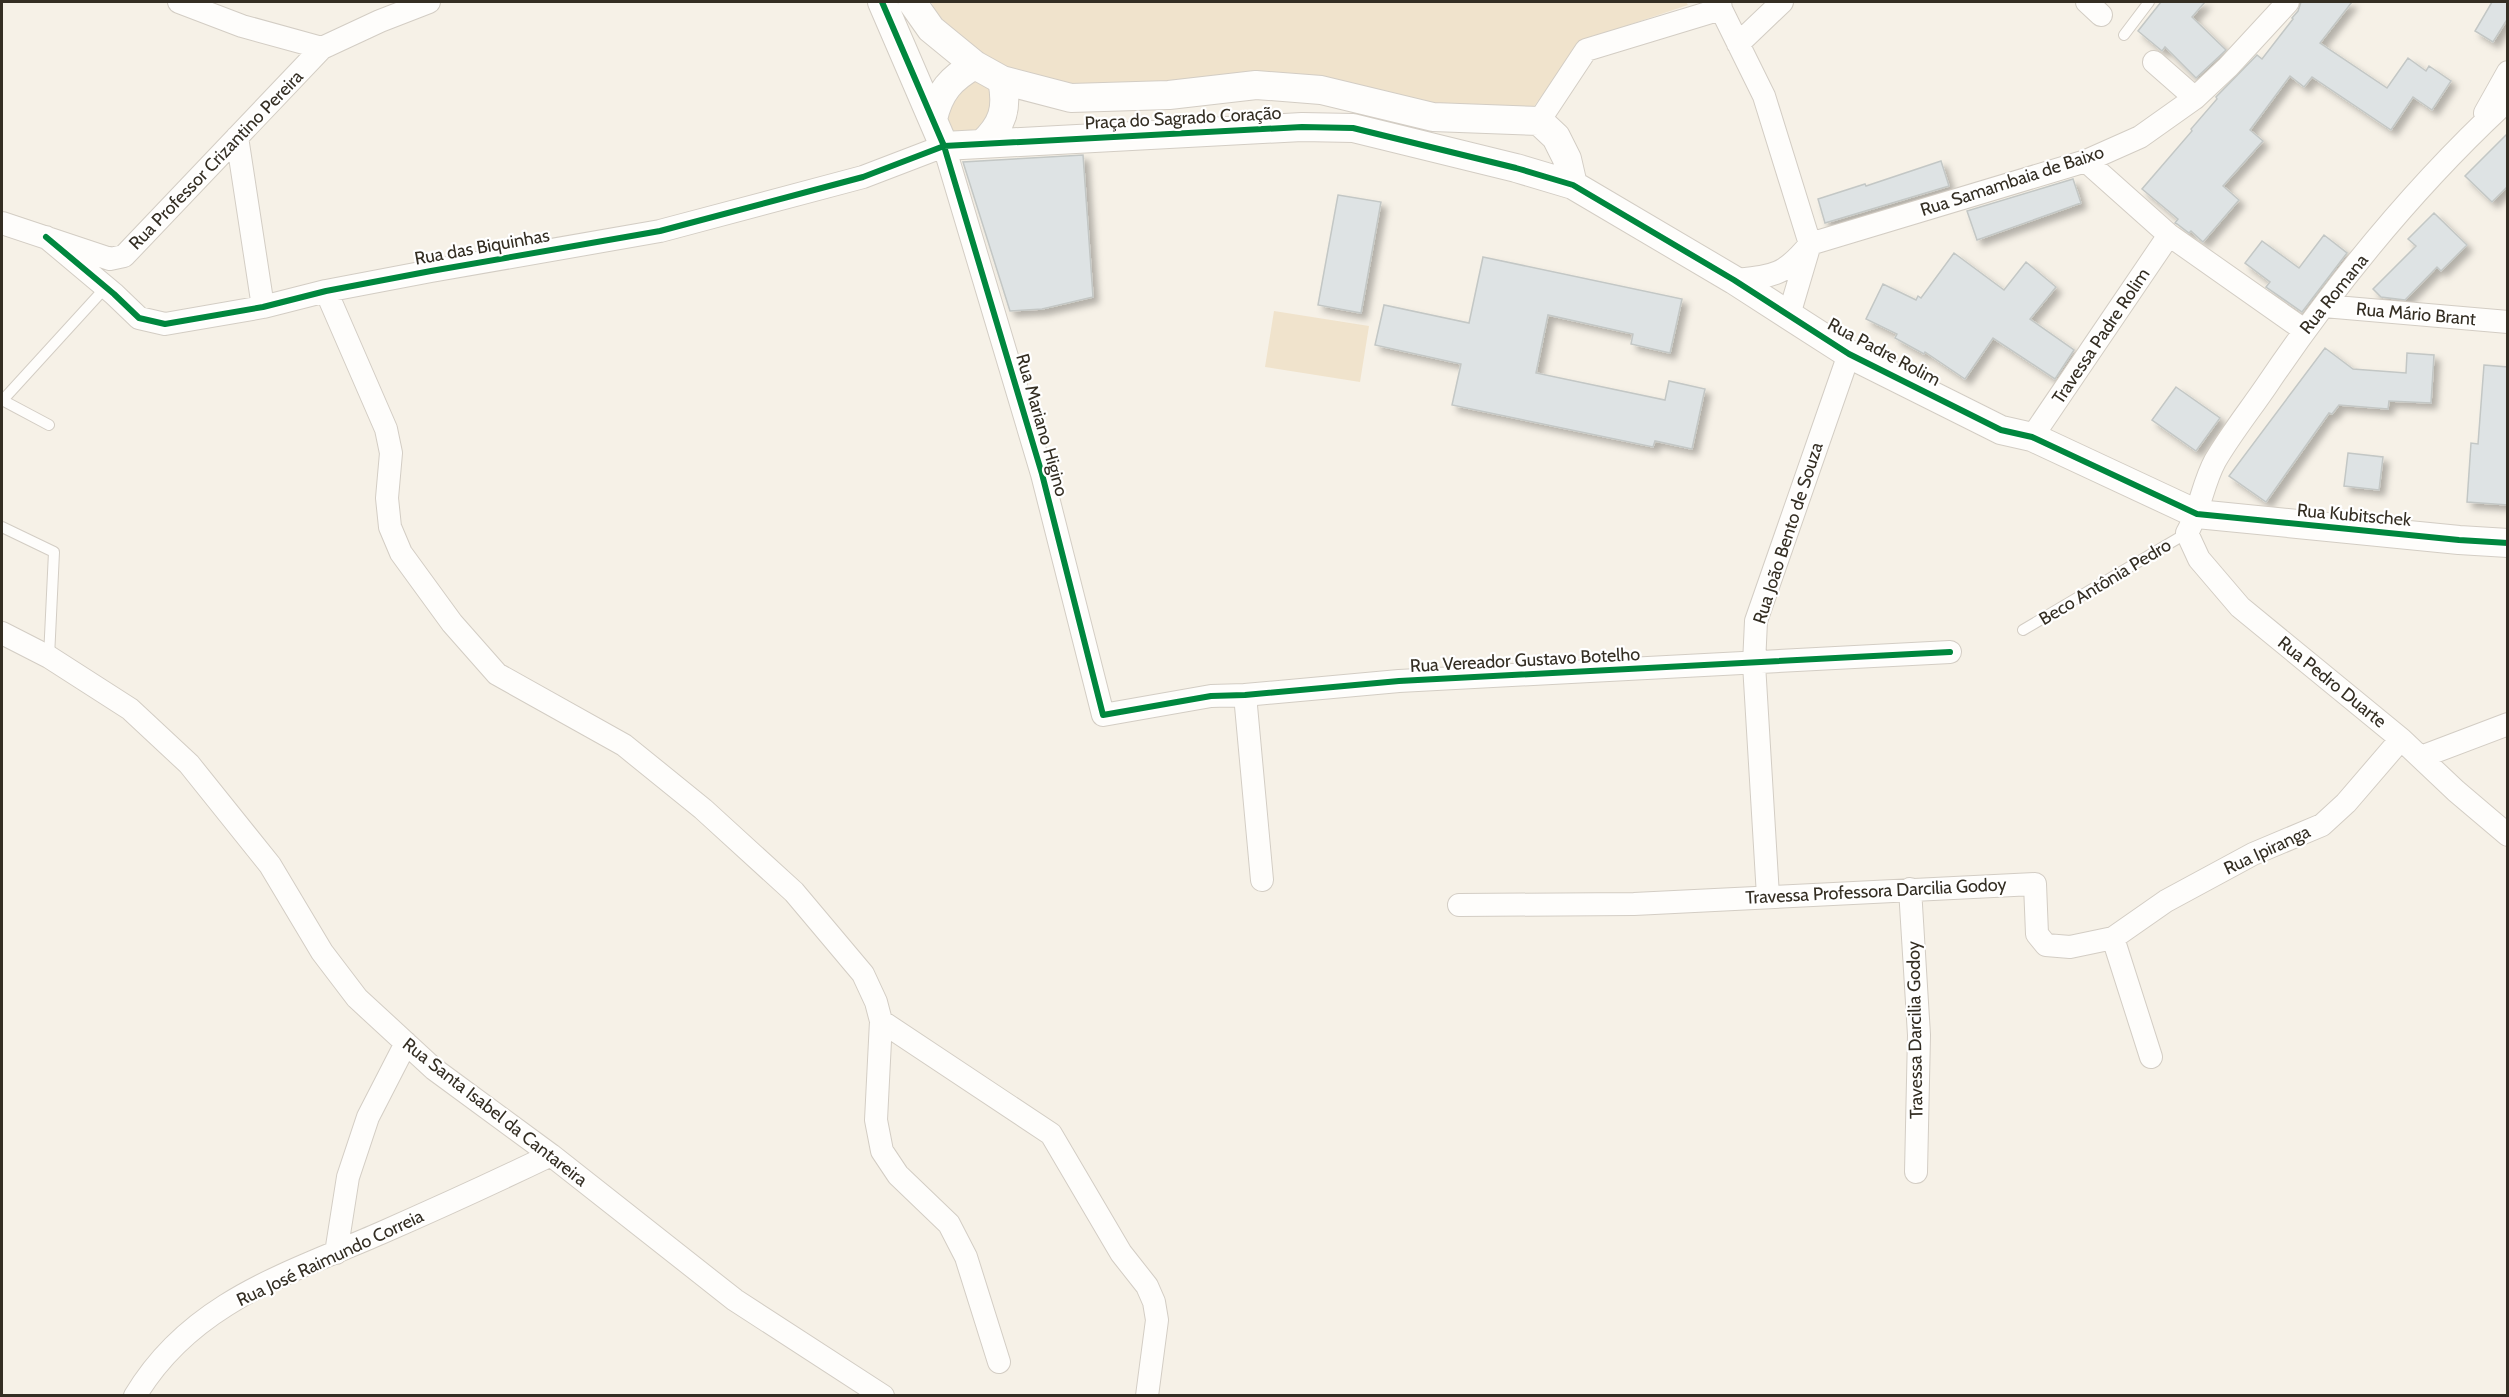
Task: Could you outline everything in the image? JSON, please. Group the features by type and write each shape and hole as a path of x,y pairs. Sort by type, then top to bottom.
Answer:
{"street":[{"path":"179,2 242,26 322,48 380,21 429,2"},
{"path":"882,2 944,146"},
{"name":"Praça do Sagrado Coração","path":"912,2 931,29 975,66 1002,80 1071,98 1168,95 1256,86 1322,90 1433,117 1533,121"},
{"path":"1738,44 1782,2"},
{"name":"Rua Samambaia de Baixo","path":"1810,244 2086,160 2140,138 2195,98 2228,67 2288,2"},
{"path":"1516,168 1511,156 1512,141 1517,130 1533,121 1586,50 1717,4 1764,96 1810,244 1789,315"},
{"name":"Rua Professor Crizantino Pereira","path":"2,223 110,259 124,256 322,48"},
{"path":"2154,62 2195,98"},
{"path":"933,118 945,87 959,74 975,66"},
{"path":"2475,130 2508,72"},
{"path":"982,144 996,132 1003,115 1006,98 1002,80"},
{"name":"Rua Romana","path":"2192,523 2214,462 2304,330 2393,221 2475,130 2508,100"},
{"path":"1533,121 1557,137 1567,159 1573,185"},
{"name":"Praça do Sagrado Coração","path":"944,146 1302,126 1353,128 1516,168 1573,185"},
{"path":"237,137 263,307"},
{"name":"Rua das Biquinhas","path":"46,237 139,318 165,324 263,307 326,291 660,231 863,177 944,146"},
{"name":"Rua Mariano Higino","path":"944,146 1042,474 1103,715"},
{"path":"2086,160 2169,235 2304,330"},
{"name":"Rua Padre Rolim","path":"1573,185 1734,280 1849,354 2001,430 2032,437 2192,523"},
{"name":"Travessa Padre Rolim","path":"2032,437 2169,235"},
{"path":"1734,280 1782,272 1794,263 1810,244"},
{"path":"326,291 386,429 391,453 387,498 390,527 401,553 452,623 497,675 624,745 703,809 794,892 863,974 876,1002 881,1021 876,1120 882,1151 898,1175 949,1224 966,1257 999,1362"},
{"name":"Rua Mário Brant","path":"2324,306 2508,322"},
{"name":"Rua João Bento de Souza","path":"1768,896 1754,664 1756,621 1849,354"},
{"name":"Rua Kubitschek","path":"2192,523 2508,543"},
{"name":"Rua Pedro Duarte","path":"2192,523 2199,559 2240,607 2401,739 2456,791 2508,834"},
{"name":"Rua Santa Isabel da Cantareira","path":"2,633 49,657 130,710 189,764 270,865 322,952 357,998 434,1069 551,1155 735,1300 883,1395"},
{"name":"Rua Vereador Gustavo Botelho","path":"1103,715 1211,696 1399,681 1950,652"},
{"path":"1245,695 1262,880"},
{"path":"2421,757 2508,724"},
{"name":"Rua Ipiranga","path":"2113,938 2176,896 2253,854 2322,825 2346,803 2401,739"},
{"name":"Travessa Professora Darcilia Godoy","path":"1459,905 1634,904 2035,884 2037,934 2046,945 2070,947 2113,938"},
{"name":"Travessa Darcilia Godoy","path":"1910,889 1919,1035 1916,1172"},
{"path":"2113,938 2151,1057"},
{"path":"881,1021 1051,1134 1121,1253 1147,1286 1154,1302 1157,1320 1147,1395"},
{"path":"336,1253 348,1177 368,1117 406,1043"},
{"name":"Rua José Raimundo Correia","path":"135,1395 144,1379 191,1328 251,1289 551,1155"}],"lane":[{"path":"2124,35 2149,2"},
{"path":"49,425 2,401 106,288"},
{"name":"Beco Antônia Pedro","path":"2023,630 2192,523"},
{"path":"2,527 54,552 49,657"}],"shaded area":[{"path":"931,2 1686,2 1688,5 1581,41 1530,112 1452,111 1337,82 1074,90 991,67 944,25"},
{"path":"975,72 997,84 995,125 946,140 940,103"},
{"path":"1274,311 1369,326 1360,382 1265,367"}],"building":[{"path":"2161,2 2205,2 2192,17 2226,50 2196,78 2165,47 2162,51 2138,31"},
{"path":"2301,2 2352,2 2320,43 2387,88 2408,58 2426,71 2429,66 2451,81 2432,110 2413,97 2391,130 2312,77 2304,87 2290,76 2250,130 2263,141 2223,186 2239,200 2203,242 2191,231 2189,233 2175,223 2178,219 2142,189 2192,131 2191,129 2217,99 2216,97 2257,55 2262,59 2293,19"},
{"path":"2492,2 2508,2 2508,18 2493,42 2475,31"},
{"path":"2508,133 2508,186 2492,202 2465,176"},
{"path":"1083,155 1093,297 1042,309 1010,311 963,162"},
{"path":"1941,161 1949,186 1825,223 1818,199"},
{"path":"2073,179 2081,203 1977,240 1967,211"},
{"path":"1338,195 1381,202 1361,313 1318,305"},
{"path":"2434,213 2467,245 2441,271 2437,267 2405,300 2381,297 2373,289 2416,246 2408,239"},
{"path":"2324,235 2347,253 2302,312 2266,287 2270,282 2245,263 2262,241 2299,268"},
{"path":"1954,253 2004,290 2026,262 2056,287 2030,319 2074,350 2055,379 1993,338 1965,379 1925,352 1924,354 1895,338 1897,334 1866,319 1883,284 1916,300 1918,296 1921,298"},
{"path":"1483,257 1682,299 1670,353 1631,344 1633,334 1548,315 1536,373 1665,400 1669,381 1705,389 1692,449 1655,441 1653,447 1452,405 1461,364 1375,345 1384,305 1469,323"},
{"path":"2325,348 2353,369 2406,373 2407,353 2434,355 2431,403 2389,401 2388,409 2339,405 2332,414 2329,413 2266,502 2229,476"},
{"path":"2484,365 2508,367 2508,505 2467,502 2471,443 2478,444"},
{"path":"2176,387 2220,418 2196,451 2152,420"},
{"path":"2348,453 2383,457 2379,490 2344,486"}],"cycle path":[{"path":"882,2 944,146 1042,474 1103,715 1211,696 1399,681 1950,652"},
{"path":"46,237 139,318 165,324 263,307 326,291 431,271 660,231 863,177 944,146 1302,127 1353,128 1516,168 1573,185 1734,280 1849,354 2001,430 2032,437 2197,514 2508,543"}]}
